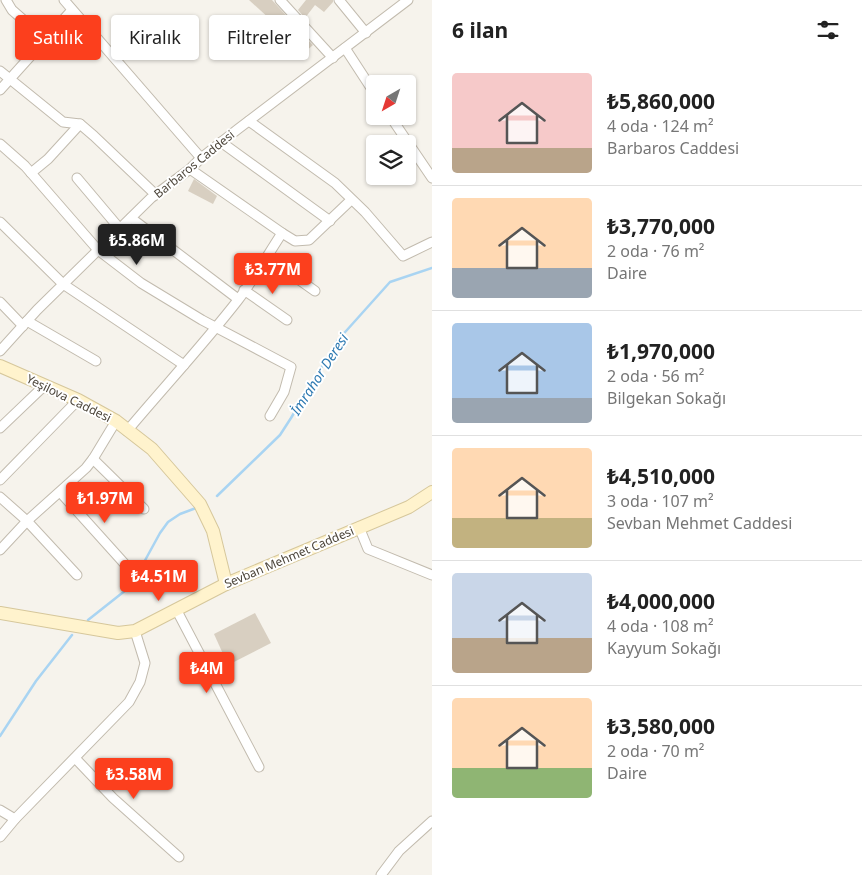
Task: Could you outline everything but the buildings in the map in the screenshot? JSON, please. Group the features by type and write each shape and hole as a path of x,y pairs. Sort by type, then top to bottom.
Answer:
{"main road":[{"name":"Yeşilova Caddesi","path":"0,366 78,400 116,421 152,449 200,504 213,531 226,584"},
{"name":"Sevban Mehmet Caddesi","path":"135,632 226,584 409,507 432,492"},
{"path":"0,613 118,633 135,632"}],"street":[{"path":"6,0 18,15"},
{"path":"64,0 201,158"},
{"path":"280,0 332,58"},
{"path":"339,0 366,32"},
{"name":"Barbaros Caddesi","path":"0,351 63,284 156,195 221,142 408,0"},
{"path":"67,15 72,10"},
{"path":"345,48 366,80"},
{"path":"0,90 26,60"},
{"path":"0,72 63,122 80,124 156,195"},
{"path":"249,121 335,183 403,256 432,242"},
{"path":"31,173 48,159 80,124"},
{"path":"396,125 432,178"},
{"path":"221,142 330,221"},
{"path":"0,144 31,173 98,250 140,283 215,327 291,367 284,392 270,416"},
{"path":"190,169 295,241 309,240 351,200"},
{"path":"77,178 120,229"},
{"path":"131,218 238,299"},
{"path":"0,222 63,284 184,365"},
{"path":"127,431 238,299 282,233"},
{"path":"267,257 315,290"},
{"path":"244,290 288,320"},
{"path":"0,302 25,323 96,361"},
{"path":"0,428 44,385"},
{"path":"0,480 78,400"},
{"path":"0,550 27,521 86,468 116,421"},
{"path":"93,459 144,509"},
{"path":"60,492 132,572"},
{"path":"0,497 27,521 77,575"},
{"path":"359,527 368,549 432,576"},
{"path":"176,609 259,767"},
{"path":"0,838 15,819 129,702 140,682 145,663 135,632"},
{"path":"75,758 113,798 180,857"},
{"path":"0,810 15,819"},
{"path":"381,875 399,851 432,821"}],"waterway":[{"name":"İmrahor Deresi","path":"217,496 280,435 338,340 390,282 432,268"},
{"name":"İmrahor Deresi","path":"88,620 131,586 168,522 180,514 196,508"},
{"name":"İmrahor Deresi","path":"0,736 36,681 72,635"}]}
